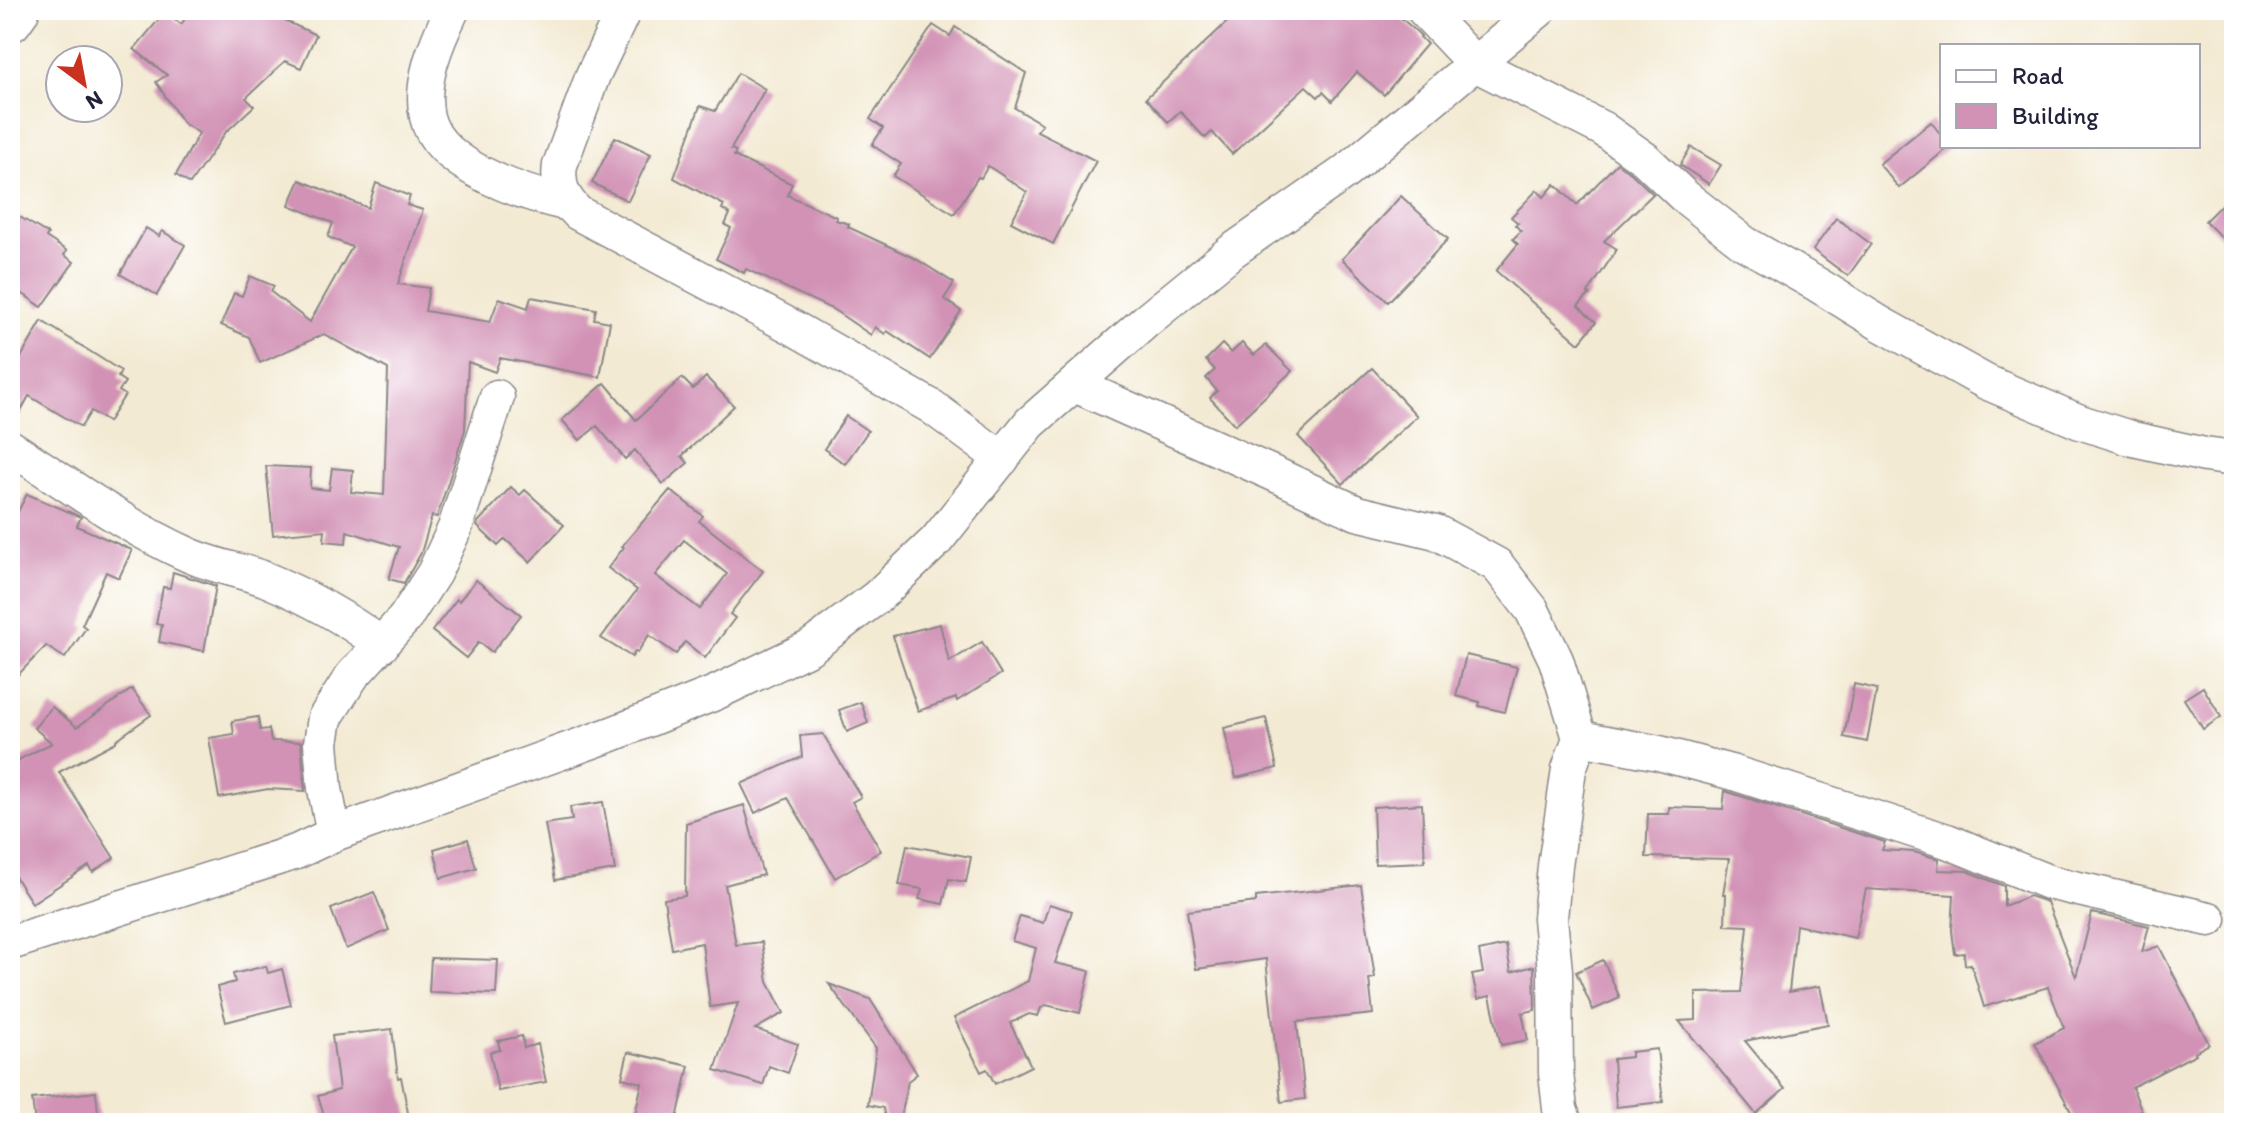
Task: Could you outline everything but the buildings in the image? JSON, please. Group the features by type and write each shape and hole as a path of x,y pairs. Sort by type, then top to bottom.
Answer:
{"street":[{"path":"10,20 17,10"},
{"path":"452,10 436,42 425,99 427,119 437,139 459,160 491,177 536,197 569,204"},
{"path":"624,10 593,75 560,165 558,178 561,192 569,204 578,213 792,327 932,407 1002,459"},
{"path":"1424,10 1475,64 1603,129 1645,159 1684,196 1744,243 1881,324 1986,382 2080,422 2133,439 2234,459"},
{"path":"10,943 296,852 334,834 612,734 715,693 809,648 877,597 936,541 1030,423 1146,321 1232,251 1344,173 1539,10"},
{"path":"1075,385 1357,513 1436,532 1497,565 1532,610 1556,660 1580,738 1569,769 1550,918 1555,971 1556,1073 1560,1109 1565,1123"},
{"path":"334,834 325,789 321,743 325,718 352,676 405,618 434,573 450,539 497,397"},
{"path":"10,447 148,534 191,556 264,579 319,605 355,625 382,645"},
{"path":"1580,738 1659,753 1848,808 1947,841 2048,882 2209,919"}]}
